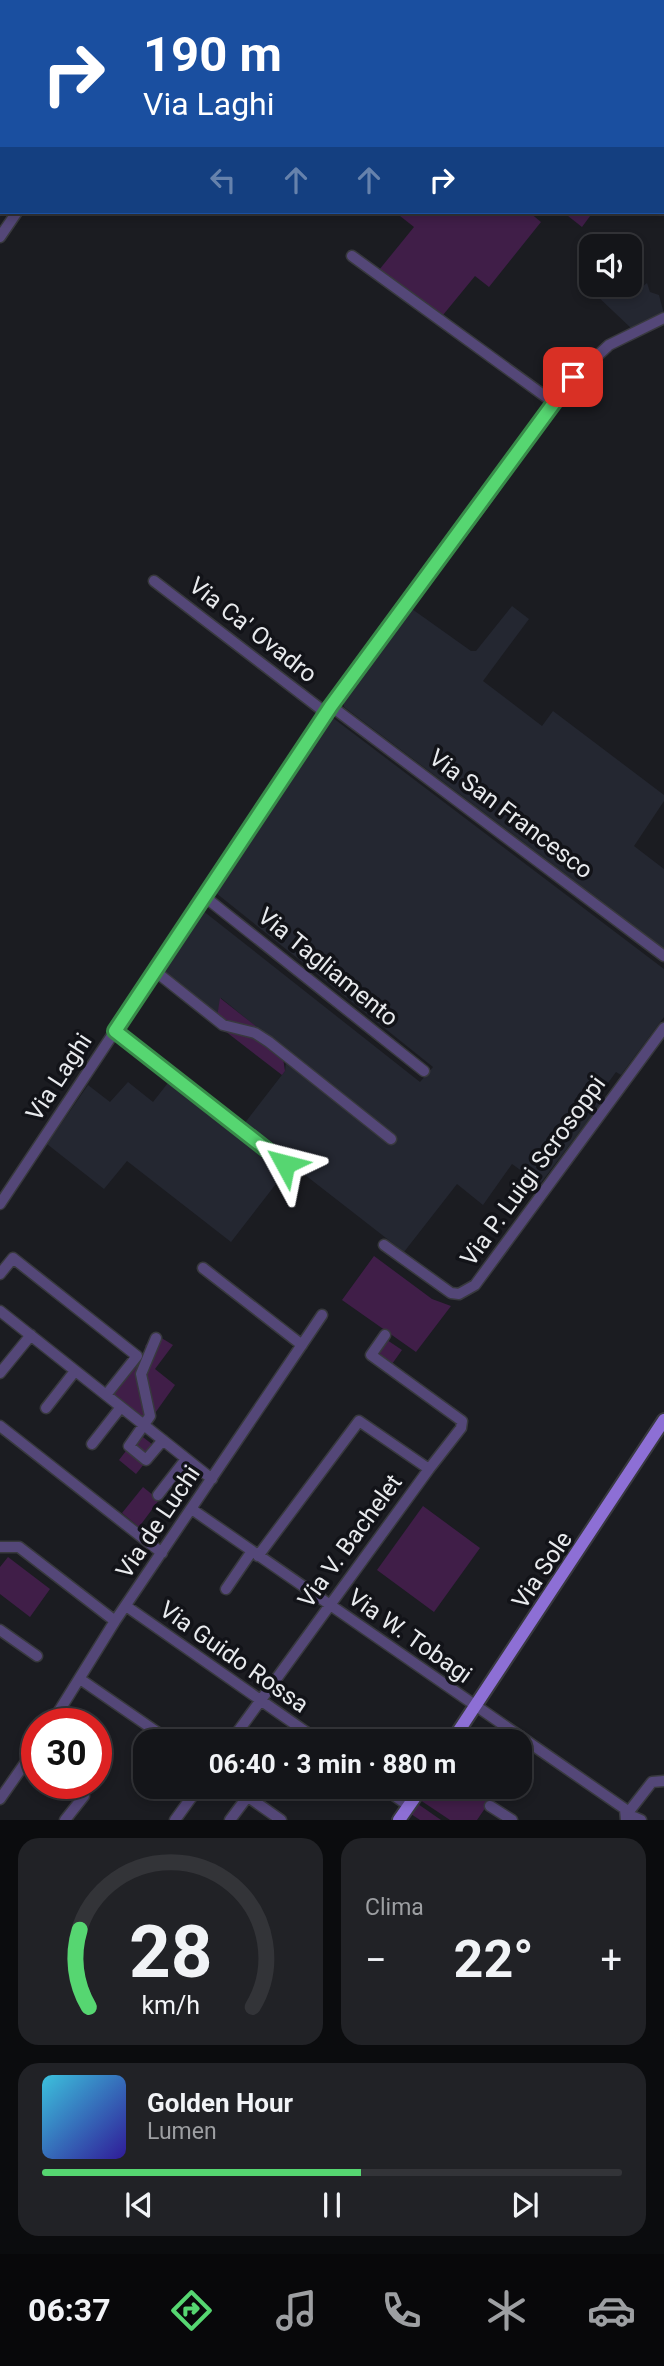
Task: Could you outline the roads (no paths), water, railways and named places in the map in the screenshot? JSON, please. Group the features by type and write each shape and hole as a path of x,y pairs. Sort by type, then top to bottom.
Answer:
{"main road":[{"name":"Via Sole","path":"460,1729 664,1420"},
{"path":"400,1820 414,1799"}],"street":[{"path":"0,237 16,214"},
{"path":"352,256 553,402"},
{"name":"Via Laghi","path":"0,1203 329,710 487,498 553,402 583,366 609,345 664,318"},
{"name":"Via Ca' Ovadro","path":"154,580 329,710"},
{"name":"Via San Francesco","path":"329,710 664,956"},
{"name":"Via Tagliamento","path":"205,897 424,1071"},
{"path":"155,971 223,1025 255,1033 269,1042 391,1139"},
{"name":"Via P. Luigi Scrosoppi","path":"384,1245 451,1293 467,1291 475,1285 664,1028"},
{"path":"115,1031 285,1164"},
{"path":"0,1274 13,1258 137,1356 106,1395"},
{"path":"203,1268 302,1345"},
{"path":"0,1311 212,1479"},
{"name":"Via de Luchi","path":"61,1708 115,1622 322,1315"},
{"path":"0,1373 31,1335"},
{"path":"385,1335 371,1355 462,1421 461,1428 429,1469"},
{"path":"156,1338 142,1369 150,1416 129,1446 146,1460 163,1440"},
{"path":"46,1408 75,1371"},
{"path":"92,1444 121,1407"},
{"name":"Via V. Bachelet","path":"240,1729 429,1469 359,1421 255,1554"},
{"path":"0,1426 162,1553"},
{"path":"158,1494 186,1459"},
{"name":"Via W. Tobagi","path":"193,1510 588,1783 626,1817 641,1820"},
{"path":"1,1544 19,1547 115,1622"},
{"path":"226,1589 255,1554"},
{"name":"Via Guido Rossa","path":"126,1606 301,1729"},
{"path":"0,1630 37,1656"},
{"path":"80,1679 153,1729"},
{"path":"0,1799 21,1775"},
{"path":"626,1817 653,1782 664,1781"},
{"path":"65,1820 82,1799"},
{"path":"175,1820 190,1799"},
{"path":"230,1820 238,1799"},
{"path":"254,1799 281,1820"},
{"path":"399,1799 409,1806"},
{"path":"491,1806 512,1820"}]}
